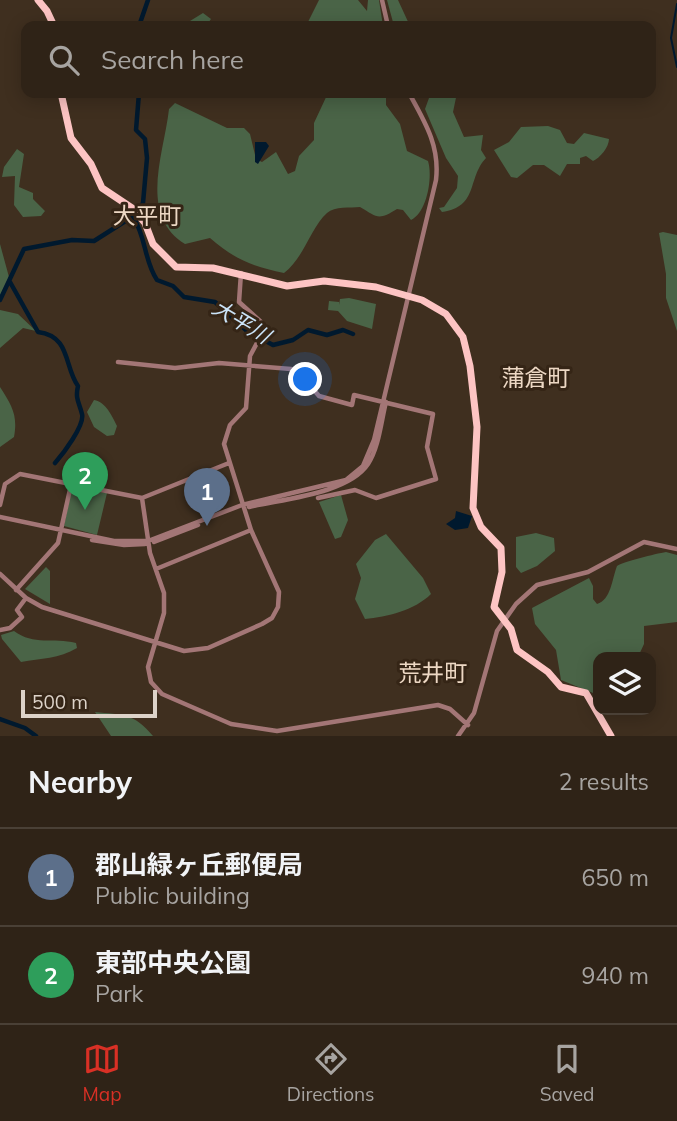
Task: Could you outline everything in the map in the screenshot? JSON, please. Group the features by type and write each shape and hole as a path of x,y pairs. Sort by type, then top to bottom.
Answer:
{"main road":[{"path":"38,0 52,21"},
{"path":"62,98 72,141 91,164 104,191 141,217 153,244 176,267 208,267 285,285 324,281 411,293 449,317 460,331 468,352 477,427 472,503 481,527 501,547 502,572 493,601 494,608 511,629 519,653 549,674 561,687 586,693 609,735"}],"street":[{"path":"383,0 388,21"},
{"path":"0,519 112,544 148,542 243,507 340,486 356,477 372,457 411,293 438,162 430,133 413,98"},
{"path":"0,574 26,598 48,609 180,650 199,650 272,618 278,607 279,592 251,530 224,440 234,419 246,408 250,366 264,330 261,323 244,309 238,300 242,273"},
{"path":"118,362 175,368 219,363 295,370 323,398 352,405 354,395 433,414 426,444 436,479 376,498 352,490 318,498"},
{"path":"0,505 5,484 20,474 142,498 229,463"},
{"path":"16,590 55,548 71,485"},
{"path":"142,498 148,542 164,603 148,670 150,682 158,691 245,728 285,731 438,705 452,711 468,725"},
{"path":"156,569 251,530"},
{"path":"458,736 468,725 503,620 537,585 588,572 640,543 648,542 677,549"},
{"path":"0,630 10,628 22,617 17,610 26,598"}],"green space":[{"path":"319,0 358,0 367,11 368,0 379,0 382,21 308,21"},
{"path":"387,0 398,0 408,21 393,21"},
{"path":"203,13 211,19 210,21 190,21"},
{"path":"326,98 386,98 386,105 400,124 407,151 428,161 430,176 427,194 417,216 411,220 403,210 397,209 381,216 360,207 330,211 321,219 297,259 284,273 244,261 210,238 185,244 171,232 162,217 157,182 169,109 175,103 227,128 244,128 250,134 256,159 262,162 276,152 288,174 295,171 299,156 314,140 314,123"},
{"path":"429,98 456,98 453,112 464,137 483,135 481,150 486,158 476,174 471,191 462,204 442,212 439,208 444,207 457,188 458,176 446,158 425,109"},
{"path":"548,126 560,130 567,143 574,144 584,133 609,139 609,142 596,160 586,156 580,158 580,164 567,164 560,176 544,165 533,165 517,178 511,177 494,150 509,142 521,127"},
{"path":"17,149 24,154 19,187 33,193 33,199 45,211 41,216 23,217 14,205 15,176 2,177 4,167"},
{"path":"659,233 677,235 677,331 666,298 666,274"},
{"path":"0,244 9,277 0,296"},
{"path":"349,298 376,304 372,329 347,321 338,311 328,310 329,301 339,302 339,305 340,299"},
{"path":"0,310 18,314 36,331 23,328 0,348"},
{"path":"0,387 11,405 15,423 14,437 0,447"},
{"path":"94,400 105,406 111,414 117,426 114,435 107,436 94,427 87,412"},
{"path":"72,487 107,493 97,535 64,526"},
{"path":"341,495 348,520 341,537 335,539 319,502"},
{"path":"536,533 554,538 555,551 537,566 521,573 516,567 516,537"},
{"path":"386,534 423,578 431,594 400,612 365,619 355,599 361,578 356,564 375,540"},
{"path":"666,552 677,555 677,622 644,626 644,644 640,652 593,652 593,693 561,680 556,650 535,624 532,608 589,578 593,586 593,599 597,604 602,602 608,594 617,566"},
{"path":"46,567 50,571 50,604 25,589"},
{"path":"14,631 36,640 76,643 77,648 57,656 21,662 1,635"},
{"path":"95,712 134,719 153,736 111,736"}],"water":[{"path":"255,142 266,142 269,146 258,164 255,162"},
{"path":"456,511 472,516 468,528 455,530 446,524 455,518"}],"waterway":[{"path":"141,21 148,0"},
{"path":"677,4 671,38 677,67"},
{"path":"0,300 24,249 72,240 94,241 135,215 143,203 147,158 145,139 136,130 139,98"},
{"name":"大平川","path":"133,217 157,280 173,286 184,297 215,302 247,331 273,345 293,340 308,330 327,335 343,330 353,334"},
{"path":"10,282 38,332 56,339 61,346 78,386 77,397 82,419 73,439 55,463"},
{"path":"0,719 25,728 36,736"}],"place":[{"name":"東部中央公園","path":"85,510"},
{"name":"郡山緑ヶ丘郵便局","path":"207,526"}],"district":[{"name":"大平町","path":"147,216"},
{"name":"蒲倉町","path":"536,378"},
{"name":"荒井町","path":"433,673"}]}
